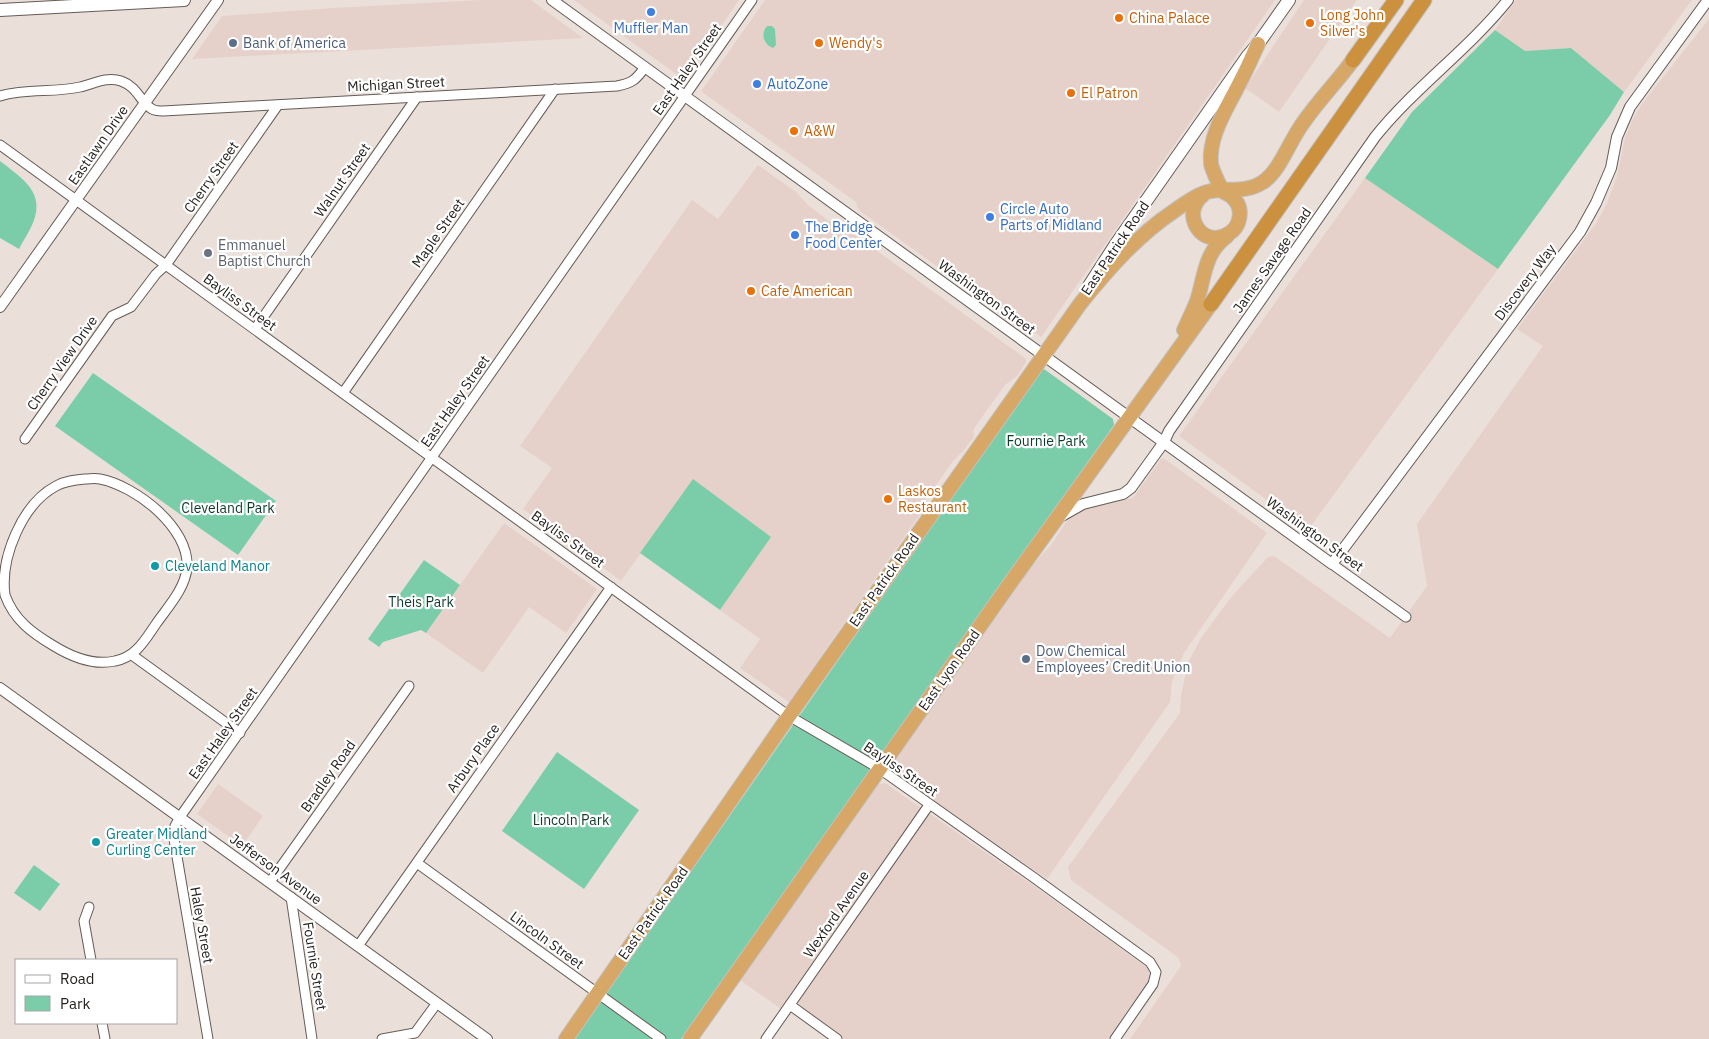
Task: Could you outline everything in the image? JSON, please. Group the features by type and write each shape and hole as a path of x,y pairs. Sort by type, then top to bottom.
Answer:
{"highway":[{"path":"1066,321 1095,285 1136,240 1181,206 1208,192 1224,192 1250,188 1269,177 1302,124 1353,60 1396,0"},
{"path":"1211,304 1424,0"},
{"path":"1177,350 1197,300 1210,253 1218,242 1238,223 1240,214 1235,200 1224,192 1212,168 1211,154 1214,138 1258,44"},
{"path":"1224,90 1228,97 1228,106"},
{"path":"1208,192 1200,197 1194,206 1195,224 1201,232 1210,237 1219,238 1228,234"},
{"name":"East Lyon Road","path":"690,1039 1055,520 1211,304"},
{"name":"East Patrick Road","path":"566,1039 789,716 1066,321"}],"main road":[{"path":"0,10 184,0"},
{"name":"East Patrick Road","path":"1066,321 1116,244 1289,0"}],"street":[{"name":"Eastlawn Drive","path":"0,307 218,0"},
{"name":"Washington Street","path":"552,0 1406,616"},
{"name":"East Haley Street","path":"180,817 752,0"},
{"name":"James Savage Road","path":"1055,520 1083,504 1123,494 1131,488 1375,137 1404,104 1486,25 1508,0"},
{"name":"Discovery Way","path":"1332,564 1580,232 1596,203 1610,168 1617,137 1630,107 1708,0"},
{"name":"Michigan Street","path":"146,102 152,109 163,111 617,86 629,83 637,78 645,68"},
{"path":"0,96 11,93 75,88 112,80 121,81 130,86 146,102"},
{"name":"Maple Street","path":"343,393 555,89"},
{"name":"Walnut Street","path":"255,329 417,96"},
{"name":"Cherry Street","path":"166,266 278,105"},
{"name":"Bayliss Street","path":"0,146 789,716 880,770 1150,962 1154,966 1156,976 1153,984 1115,1039"},
{"name":"Cherry View Drive","path":"25,439 112,316 131,307 156,274 166,266"},
{"path":"100,479 115,484 154,508 172,524 184,549 187,567 184,580 178,592 132,655 114,661 97,662 82,660 61,650 26,627 10,608 4,594 1,579 2,553 24,514 46,492 56,486 70,481 100,479"},
{"name":"Arbury Place","path":"358,946 611,587"},
{"path":"132,655 240,733"},
{"name":"Bradley Road","path":"270,882 409,686"},
{"name":"Jefferson Avenue","path":"0,688 487,1039"},
{"name":"Wexford Avenue","path":"766,1039 929,805"},
{"name":"Haley Street","path":"180,817 174,839 208,1039"},
{"name":"Lincoln Street","path":"416,863 661,1039"},
{"name":"Fournie Street","path":"291,897 312,1039"},
{"path":"89,907 84,921 91,959"},
{"path":"382,1039 416,1036 438,1003"},
{"path":"790,1005 837,1039"},
{"path":"102,1024 105,1039"}],"shaded area":[{"path":"480,0 531,0 583,38 192,59 222,16"},
{"path":"574,0 739,0 683,79"},
{"path":"765,0 1275,0 1041,337 994,303 988,303 860,211 856,202 702,92"},
{"path":"1304,0 1357,0 1279,112 1245,88"},
{"path":"1516,0 1692,0 1624,92 1571,48 1525,51 1495,30"},
{"path":"1709,19 1709,1039 1130,1039 1181,966 1179,958 1071,880 1068,867 1180,713 1181,695 1188,663 1201,638 1232,596 1268,557 1274,556 1390,638 1427,586 1417,524 1543,346 1517,329 1597,222 1607,203 1617,176 1625,138 1641,105"},
{"path":"758,165 796,192 808,205 830,222 833,219 1025,358 1026,362 1017,376 1005,385 975,427 973,431 974,437 953,461 925,501 928,503 789,702 740,668 760,639 720,610 771,537 693,480 621,581 523,509 552,468 520,446 692,200 718,219"},
{"path":"1365,178 1498,269 1308,530 1179,436"},
{"path":"1161,459 1165,459 1267,533 1184,653 1172,681 1170,702 1047,879 896,774 893,770 892,762 1028,570 1051,545 1071,515 1087,505 1133,498"},
{"path":"504,523 597,589 566,633 529,607 483,673 426,633"},
{"path":"885,783 1033,885 1149,969 1150,979 1108,1039 844,1039 801,1008 798,1001 790,995 781,1009 740,980 874,789 879,784"},
{"path":"218,784 263,816 242,846 197,814"}],"green space":[{"path":"767,26 772,26 775,29 776,45 773,48 765,42 763,36"},
{"path":"1495,30 1525,51 1571,48 1624,92 1610,115 1498,269 1365,178 1412,112"},
{"path":"0,161 28,184 36,199 37,207 34,221 19,249 0,238"},
{"name":"Fournie Park","path":"1044,369 1113,419 1114,425 681,1039 574,1039 1040,371"},
{"name":"Cleveland Park","path":"93,373 276,501 238,555 55,426"},
{"path":"693,479 771,537 720,610 640,553"},
{"name":"Theis Park","path":"424,560 460,585 426,633 421,630 383,642 379,647 368,639"},
{"name":"Lincoln Park","path":"557,752 639,810 584,889 502,831"},
{"path":"34,865 60,884 40,911 14,893"}],"place":[{"name":"Muffler Man","path":"651,12"},
{"name":"China Palace","path":"1119,18"},
{"name":"Long John Silver's","path":"1310,23"},
{"name":"Bank of America","path":"233,43"},
{"name":"Wendy's","path":"819,43"},
{"name":"AutoZone","path":"757,84"},
{"name":"El Patron","path":"1071,93"},
{"name":"A&W","path":"794,131"},
{"name":"Circle Auto Parts of Midland","path":"990,217"},
{"name":"The Bridge Food Center","path":"795,235"},
{"name":"Emmanuel Baptist Church","path":"208,253"},
{"name":"Cafe American","path":"751,291"},
{"name":"Laskos Restaurant","path":"888,499"},
{"name":"Cleveland Manor","path":"155,566"},
{"name":"Dow Chemical Employees’ Credit Union","path":"1026,659"},
{"name":"Greater Midland Curling Center","path":"96,842"}]}
